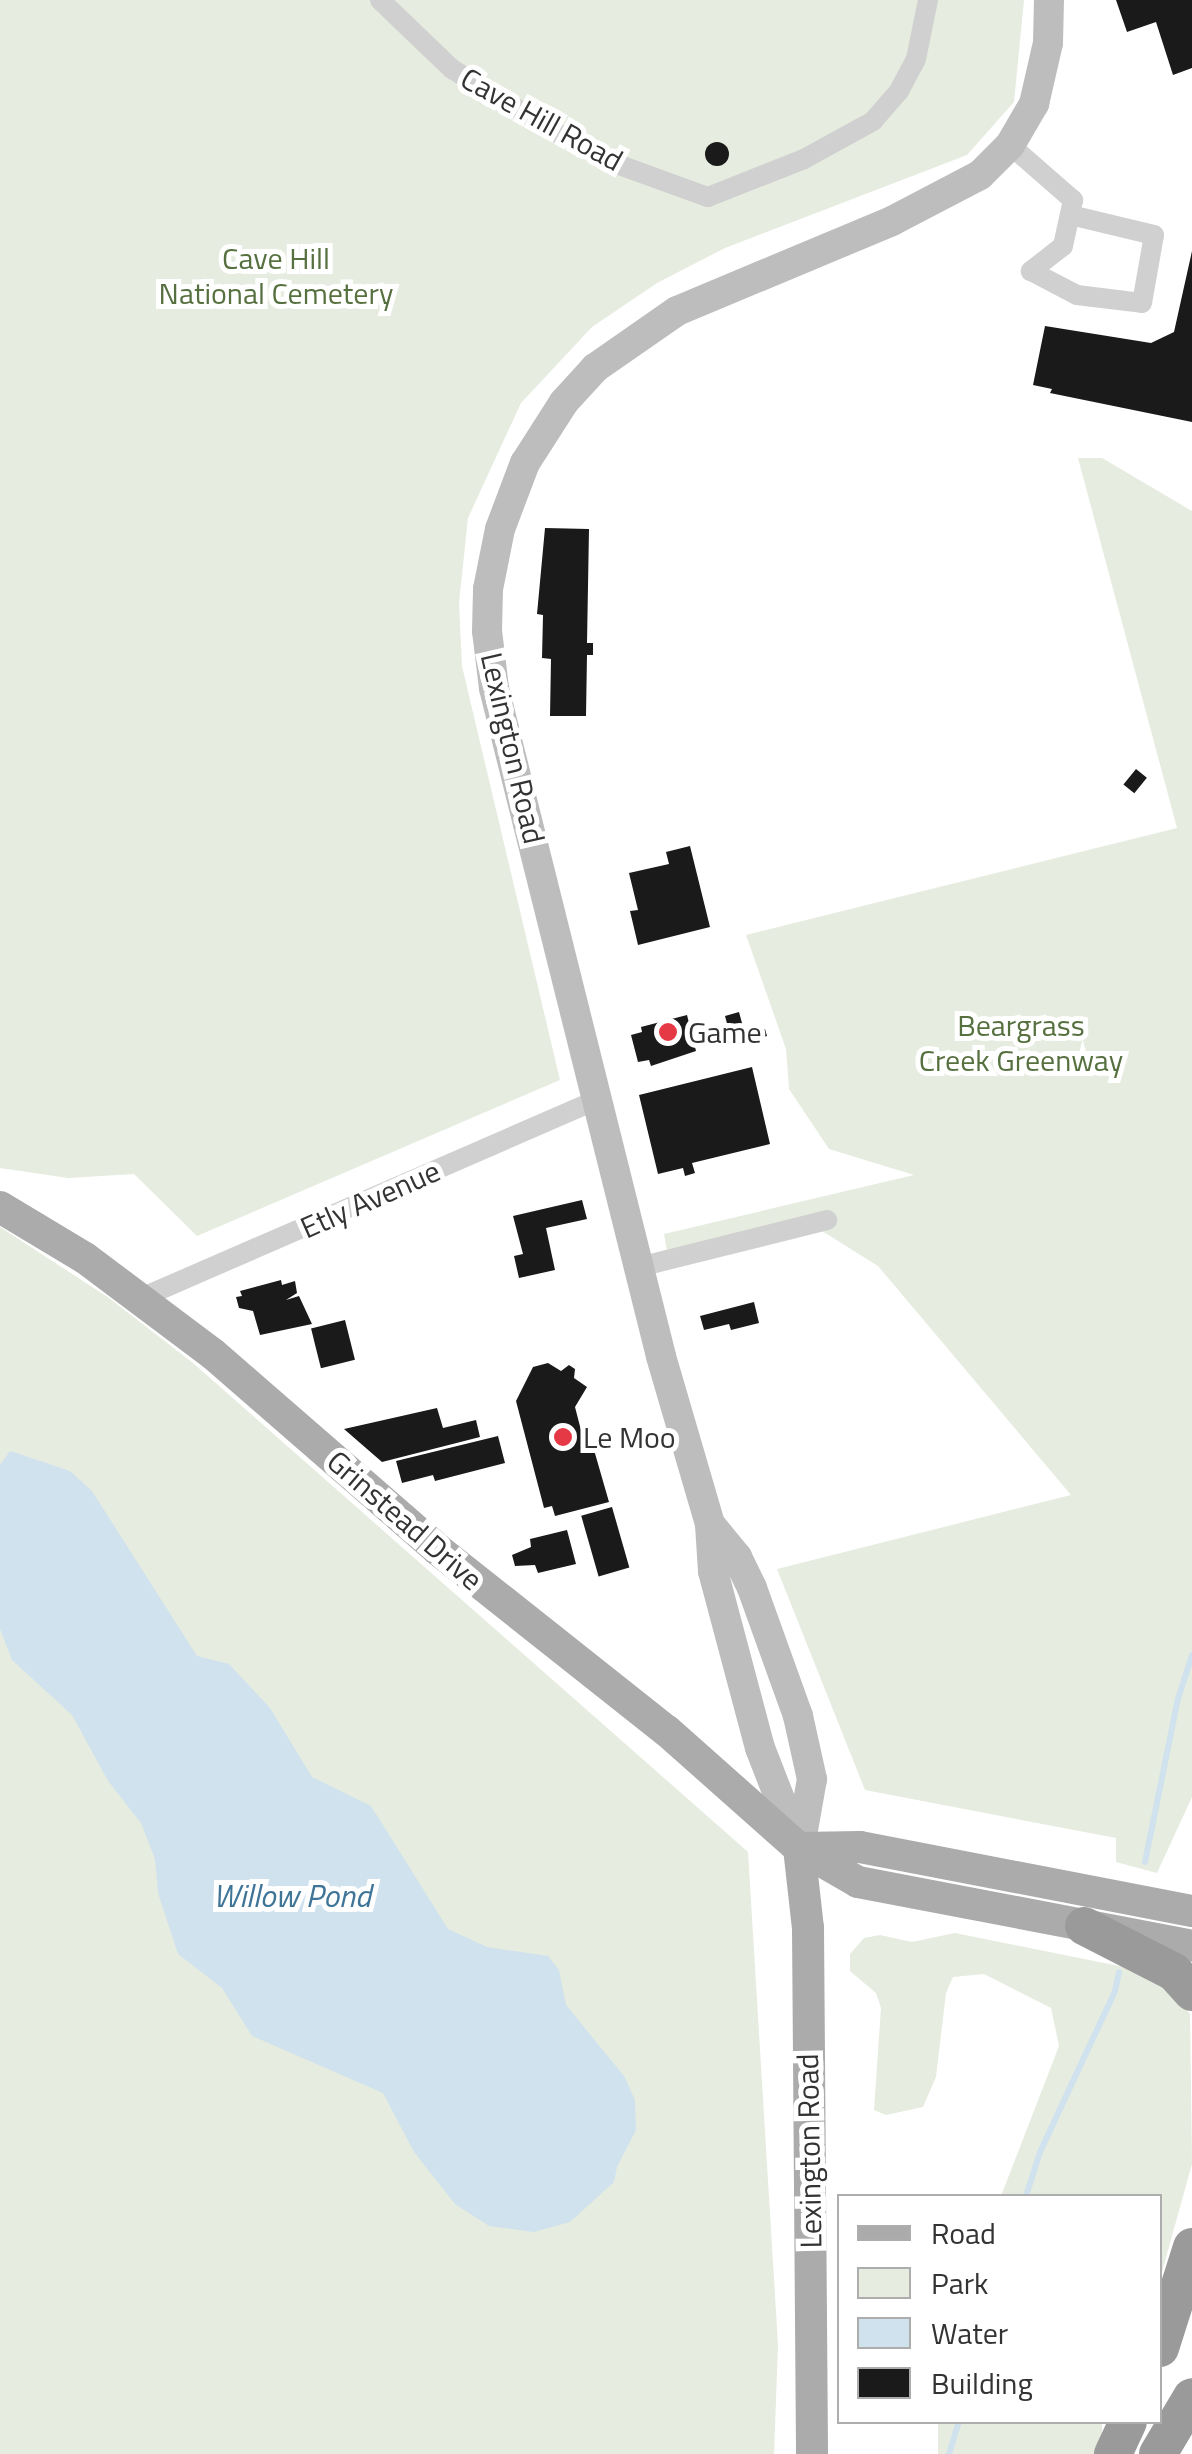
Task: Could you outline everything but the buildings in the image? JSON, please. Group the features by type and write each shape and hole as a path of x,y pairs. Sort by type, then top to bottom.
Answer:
{"highway":[{"path":"1084,1926 1174,1972 1192,1992"},
{"path":"1162,2342 1192,2247"},
{"path":"1158,2454 1192,2396"},
{"path":"1113,2454 1127,2424"}],"main road":[{"name":"Lexington Road","path":"800,1848 760,1748 713,1571 710,1524 639,1268 494,688 487,631 488,589 510,496 564,402 624,344 678,312 948,195 980,175 1010,145 1039,91 1048,43 1049,0"},
{"name":"Grinstead Drive","path":"0,1207 141,1298 227,1366 493,1595 666,1730 800,1848 858,1882 1192,1946"},
{"name":"Lexington Road","path":"710,1524 737,1557 752,1588 798,1716 812,1779 800,1848 808,1928 812,2454"},
{"path":"800,1848 860,1847 1192,1911"}],"street":[{"name":"Cave Hill Road","path":"380,0 452,69 554,132 614,164 708,198 804,159 873,121 899,92 916,59 928,0"},
{"path":"1010,145 1073,200 1063,246 1031,271 1077,294 1142,302 1154,235 1070,215"},
{"name":"Etly Avenue","path":"141,1298 598,1098"},
{"path":"639,1268 828,1220"}],"green space":[{"name":"Cave Hill National Cemetery","path":"0,0 1024,0 1014,102 967,155 725,248 657,283 592,327 521,403 468,518 459,603 462,666 560,1080 197,1236 134,1174 68,1178 0,1168"},
{"name":"Beargrass Creek Greenway","path":"1078,458 1102,458 1192,511 1192,1797 1157,1873 1116,1862 1116,1838 865,1790 777,1569 1071,1495 878,1266 822,1231 670,1269 664,1234 914,1175 829,1149 789,1089 786,1049 746,935 1177,828"},
{"path":"0,1227 109,1298 193,1363 748,1852 778,2345 774,2454 0,2454"},
{"path":"955,1933 1134,1969 1173,1992 1190,2014 1192,2164 1162,2272 1162,2194 1002,2194 1059,2046 1051,2008 984,1974 953,1977 946,1993 936,2077 923,2107 886,2115 874,2110 881,2008 876,1993 850,1971 850,1954 864,1938 880,1935 912,1942"},
{"path":"938,2424 1102,2424 1102,2454 938,2454"}],"water":[{"name":"Willow Pond","path":"10,1451 70,1471 92,1491 197,1656 229,1664 270,1708 312,1777 371,1806 448,1929 487,1947 548,1956 559,1970 566,2005 624,2076 635,2100 636,2130 617,2167 614,2182 570,2222 534,2232 489,2226 455,2204 414,2152 383,2093 252,2036 222,1988 178,1954 158,1893 155,1859 141,1823 108,1781 72,1715 12,1660 0,1629 0,1465"}],"waterway":[{"path":"1145,1862 1178,1699 1192,1655"},
{"path":"1027,2194 1040,2152 1115,1991 1119,1972"},
{"path":"949,2454 958,2424"}],"place":[{"name":"Game","path":"668,1032"},
{"name":"Le Moo","path":"563,1437"}]}
